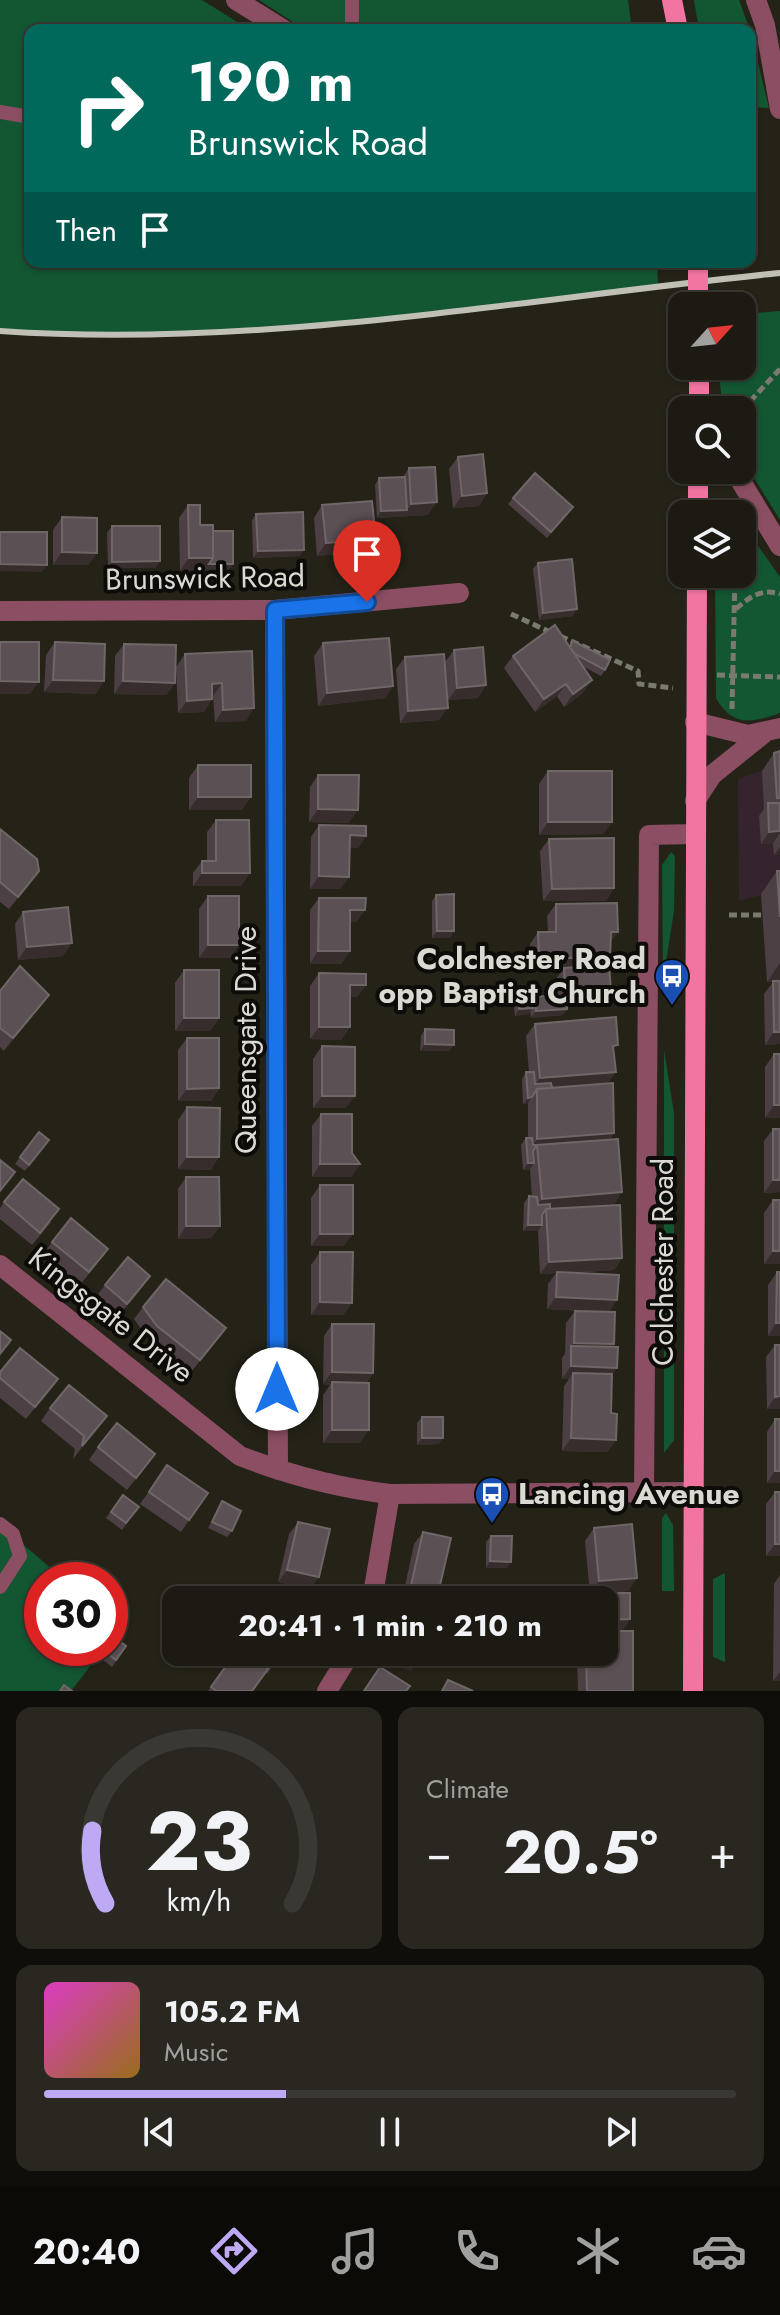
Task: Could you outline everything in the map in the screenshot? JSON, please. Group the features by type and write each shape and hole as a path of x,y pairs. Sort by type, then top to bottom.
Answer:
{"main road":[{"path":"672,0 677,24"},
{"path":"698,268 698,292"},
{"name":"Colchester Road","path":"693,1691 697,588"}],"street":[{"path":"236,0 274,24"},
{"path":"756,0 765,25 780,109"},
{"path":"742,484 780,546"},
{"name":"Brunswick Road","path":"0,611 275,610 459,593"},
{"name":"Queensgate Drive","path":"275,610 278,1470"},
{"path":"695,722 739,734 772,731"},
{"path":"695,801 712,775 772,731"},
{"name":"Colchester Road","path":"644,1492 649,835 695,834"},
{"name":"Kingsgate Drive","path":"0,1265 240,1456 278,1470 349,1490 390,1494 692,1492"},
{"path":"374,1586 390,1494"},
{"path":"327,1691 342,1666"}],"lane":[{"path":"352,0 352,24"},
{"path":"0,112 24,116"},
{"path":"0,1524 13,1534 20,1556 0,1587"}],"path":[{"path":"753,396 780,369"},
{"path":"735,588 733,675 780,677"},
{"path":"735,609 758,594 771,591 780,594"},
{"path":"511,614 638,671 639,684 674,689"},
{"path":"729,915 763,915"}],"shaded area":[{"path":"780,764 780,890 739,901 738,779"}],"green space":[{"path":"0,0 202,0 240,24 24,24 24,268 657,268 658,286 330,326 165,335 0,331"},
{"path":"259,0 628,0 631,24 360,24 359,20 346,21 345,24 296,24"},
{"path":"694,0 739,0 748,24 698,24"},
{"path":"756,55 769,108 756,107"},
{"path":"780,311 780,520 756,481 756,396 721,396 720,380 756,380 756,313"},
{"path":"756,543 780,577 780,713 744,720 729,714 716,698 715,588 756,588"},
{"path":"671,852 675,856 674,911 663,981 662,865"},
{"path":"664,1050 674,1113 674,1440 664,1453"},
{"path":"666,1513 673,1525 674,1591 662,1591 662,1518"},
{"path":"0,1525 44,1562 24,1562 24,1666 90,1666 71,1691 0,1691"},
{"path":"725,1573 725,1662 713,1657 713,1579"}],"building":[{"path":"483,454 487,493 462,496 458,457"},
{"path":"435,467 437,502 411,504 409,468"},
{"path":"535,473 573,507 551,532 513,498"},
{"path":"405,477 407,510 381,511 379,478"},
{"path":"372,501 376,539 326,543 322,505"},
{"path":"188,505 200,505 200,525 213,525 213,558 189,558"},
{"path":"303,512 304,550 258,551 256,514"},
{"path":"62,517 97,518 97,553 62,552"},
{"path":"112,526 160,526 160,561 112,562"},
{"path":"213,531 233,531 233,564 209,564 213,558"},
{"path":"0,532 47,532 47,565 0,564"},
{"path":"572,559 577,609 543,613 538,563"},
{"path":"555,625 592,680 573,694 566,684 544,699 513,656"},
{"path":"389,638 393,686 327,693 323,643"},
{"path":"573,641 610,660 605,670 575,654 570,647"},
{"path":"0,642 39,642 39,682 0,681"},
{"path":"55,642 105,644 104,681 53,680"},
{"path":"124,644 176,645 175,683 123,681"},
{"path":"483,647 486,685 457,688 454,650"},
{"path":"252,651 254,708 223,710 222,683 212,684 212,699 187,701 185,654"},
{"path":"444,654 448,708 408,711 405,657"},
{"path":"780,751 780,798 777,798 774,753"},
{"path":"198,765 251,765 251,797 198,797"},
{"path":"548,771 612,771 612,822 548,822"},
{"path":"318,775 359,775 358,810 318,809"},
{"path":"768,803 780,803 780,831 769,832"},
{"path":"216,820 249,820 250,873 202,873 202,861 216,861"},
{"path":"319,825 366,826 366,836 350,835 349,877 319,876"},
{"path":"0,829 37,859 39,871 18,897 0,882"},
{"path":"614,838 614,888 552,889 549,839"},
{"path":"777,871 780,871 780,917"},
{"path":"454,894 454,931 437,931 436,895"},
{"path":"208,896 239,896 239,945 208,945"},
{"path":"319,898 366,898 365,910 350,910 350,951 318,951"},
{"path":"617,903 618,932 611,932 610,958 539,958 538,932 556,932 556,904"},
{"path":"68,907 72,943 27,947 23,912"},
{"path":"609,965 611,991 565,994 564,968"},
{"path":"20,966 49,995 13,1038 0,1028 0,991"},
{"path":"184,970 219,970 219,1018 184,1018"},
{"path":"319,973 366,974 366,985 350,985 350,1027 319,1027"},
{"path":"773,981 780,981 780,1032 774,1032"},
{"path":"560,995 561,1000 567,1000 567,1009 536,1011 534,997"},
{"path":"532,1001 533,1008 519,1009 519,1002"},
{"path":"616,1017 618,1045 613,1046 616,1072 540,1078 535,1024"},
{"path":"425,1029 454,1030 454,1045 425,1044"},
{"path":"187,1038 219,1038 219,1088 187,1089"},
{"path":"322,1046 355,1047 355,1096 322,1096"},
{"path":"774,1054 780,1054 780,1105 774,1105"},
{"path":"526,1072 534,1072 535,1084 551,1083 552,1088 537,1089 528,1098"},
{"path":"613,1083 614,1133 537,1139 537,1089"},
{"path":"187,1107 220,1108 219,1157 187,1157"},
{"path":"321,1114 352,1114 352,1153 360,1164 320,1164"},
{"path":"773,1129 780,1129 780,1180 773,1180"},
{"path":"39,1132 49,1140 29,1165 20,1157"},
{"path":"526,1138 532,1138 533,1145 537,1145 533,1151 534,1163 528,1163"},
{"path":"618,1139 622,1192 542,1199 537,1145"},
{"path":"0,1160 15,1172 0,1191"},
{"path":"186,1177 219,1177 220,1226 186,1226"},
{"path":"23,1179 59,1209 40,1233 4,1202"},
{"path":"320,1185 353,1185 353,1234 320,1234"},
{"path":"529,1196 537,1197 538,1205 550,1204 550,1209 542,1215 542,1225 528,1225"},
{"path":"773,1200 780,1200 780,1251 773,1251"},
{"path":"620,1205 622,1258 549,1262 546,1209"},
{"path":"71,1218 108,1249 89,1272 52,1242"},
{"path":"320,1252 353,1252 352,1303 320,1302"},
{"path":"128,1257 150,1276 127,1304 105,1285"},
{"path":"557,1272 619,1275 617,1300 556,1297"},
{"path":"777,1272 780,1272 780,1323 776,1323"},
{"path":"166,1279 226,1328 200,1360 157,1326 143,1307"},
{"path":"575,1311 615,1312 614,1344 574,1343"},
{"path":"332,1324 374,1324 373,1373 332,1372"},
{"path":"0,1331 11,1340 0,1354"},
{"path":"775,1345 780,1345 780,1396 775,1397"},
{"path":"571,1346 618,1347 617,1368 571,1366"},
{"path":"20,1348 58,1379 35,1407 0,1378 0,1372"},
{"path":"573,1373 612,1374 611,1413 617,1414 616,1440 571,1438"},
{"path":"332,1382 369,1383 369,1430 332,1430"},
{"path":"69,1385 107,1416 82,1446 84,1436 50,1408"},
{"path":"422,1417 443,1417 443,1438 422,1438"},
{"path":"775,1419 780,1419 780,1471 775,1471"},
{"path":"117,1423 155,1454 136,1478 98,1447"},
{"path":"167,1465 208,1493 189,1520 149,1492"},
{"path":"775,1492 780,1492 780,1544 775,1544"},
{"path":"123,1495 139,1507 126,1523 111,1512"},
{"path":"222,1501 241,1511 232,1531 212,1522"},
{"path":"298,1522 330,1529 319,1577 287,1570"},
{"path":"632,1524 637,1578 599,1581 594,1528"},
{"path":"423,1532 451,1538 440,1586 411,1586"},
{"path":"491,1536 512,1536 511,1562 490,1561"},
{"path":"618,1593 630,1593 630,1619 618,1619"},
{"path":"618,1631 633,1631 633,1691 587,1691 586,1666 618,1666"},
{"path":"226,1666 264,1666 268,1669 252,1691 217,1691 211,1687"},
{"path":"380,1667 410,1686 406,1691 364,1691"},
{"path":"448,1680 473,1691 442,1691"}],"railway":[{"path":"0,331 98,335 293,327 488,308 780,273"}],"place":[{"name":"Colchester Road opp Baptist Church","path":"672,1007"},
{"name":"Lancing Avenue","path":"492,1525"}],"route":[{"path":"277,1389 275,610 367,602"}]}
